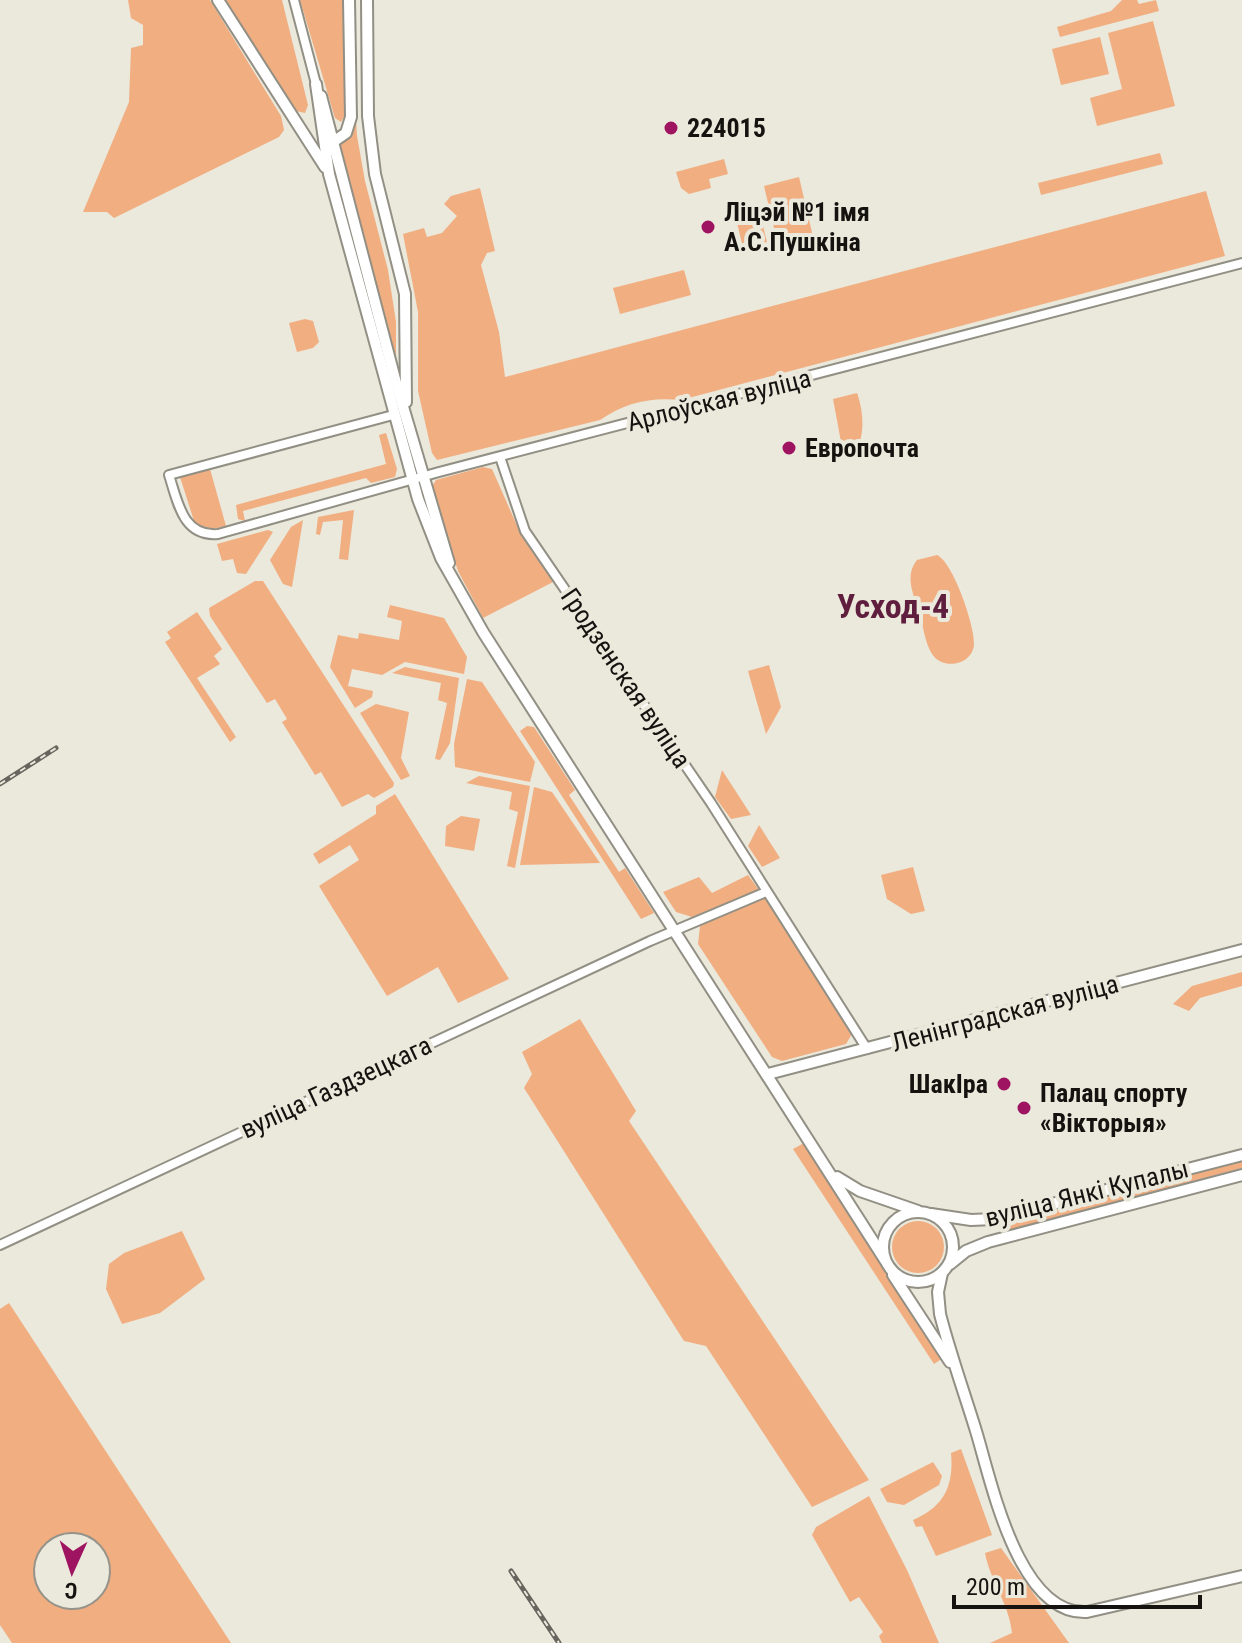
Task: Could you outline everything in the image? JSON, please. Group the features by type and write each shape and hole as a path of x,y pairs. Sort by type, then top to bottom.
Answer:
{"main road":[{"path":"218,0 329,174"},
{"path":"323,144 335,141 346,133 351,117 349,0"},
{"path":"367,0 367,104 375,174 405,294 406,415"},
{"path":"316,84 335,141 406,415 456,584"},
{"path":"316,84 329,174 393,415 441,558 673,930 768,1074 959,1377"},
{"name":"Ленінградская вуліца","path":"768,1074 1242,950"},
{"name":"вуліца Янкі Купалы","path":"925,1213 971,1220 994,1219 1242,1155"},
{"path":"830,1171 860,1191 925,1213 949,1229 953,1252 938,1292 940,1314 1009,1538 1044,1593 1067,1611 1087,1612 1242,1576"},
{"name":"вуліца Янкі Купалы","path":"946,1268 966,1251 988,1242 1242,1175"},
{"path":"925,1213 900,1216 892,1223 883,1240 888,1265 910,1282 921,1283 946,1268"}],"street":[{"path":"294,0 316,84"},
{"name":"Арлоўская вуліца","path":"393,415 169,475 185,520 196,531 218,534 1242,263"},
{"name":"Гродзенская вуліца","path":"500,457 525,531 711,803 867,1049"},
{"path":"673,930 766,892"},
{"name":"вуліца Газдзецкага","path":"0,1245 673,930"}],"shaded area":[{"path":"128,0 210,0 281,116 284,130 279,137 114,218 107,212 83,212 129,102 131,48 143,45 143,25 131,18"},
{"path":"224,0 282,0 308,105 305,113 296,111"},
{"path":"300,0 343,0 345,115 341,122 335,118"},
{"path":"1122,0 1137,0 1139,4 1156,0 1159,11 1060,37 1057,27 1111,11"},
{"path":"1153,21 1175,106 1097,126 1090,98 1122,89 1108,33"},
{"path":"1100,37 1109,74 1061,85 1052,49"},
{"path":"352,52 357,136 388,270 396,322 396,380 338,146 354,129"},
{"path":"1160,153 1163,164 1041,195 1038,183"},
{"path":"724,159 728,174 709,179 711,188 689,194 681,188 676,172"},
{"path":"799,177 814,241 779,249 764,186"},
{"path":"480,188 495,251 487,253 481,265 499,332 505,377 1206,191 1225,256 681,400 639,402 600,420 437,460 432,453 418,391 418,312 403,234 424,228 427,237 442,233 457,216 444,204 451,196"},
{"path":"758,205 767,242 743,248 734,210"},
{"path":"684,270 691,295 620,314 613,288"},
{"path":"305,319 313,321 319,342 313,348 297,352 289,323"},
{"path":"857,393 862,420 861,439 852,454 844,458 833,399"},
{"path":"386,433 397,469 395,477 371,483 366,478 243,511 245,521 238,519 236,505 386,464 379,435"},
{"path":"483,467 492,469 522,537 553,582 483,618 458,571 431,488 436,480"},
{"path":"210,469 226,526 213,529 195,524 180,477"},
{"path":"354,510 348,560 339,559 343,520 323,522 320,535 316,534 318,517"},
{"path":"303,520 292,587 283,584 270,560 291,527"},
{"path":"268,530 273,532 246,574 237,573 233,559 222,561 217,544"},
{"path":"937,555 956,581 973,635 974,644 969,657 957,663 943,663 932,654 911,586 911,572 917,560"},
{"path":"255,581 263,581 394,783 393,787 374,798 368,794 342,807 321,772 315,775 282,722 287,719 275,699 267,703 210,616 209,608"},
{"path":"390,605 444,618 467,657 464,674 405,662 382,675 352,669 348,686 373,691 372,697 355,708 330,667 338,635 358,639 359,633 399,640 402,621 387,617"},
{"path":"197,612 222,649 214,656 220,664 197,678 236,737 230,742 165,642 171,638 167,632"},
{"path":"769,665 781,707 766,734 748,671"},
{"path":"405,667 459,678 450,743 440,760 435,759 447,703 438,700 441,683 392,673"},
{"path":"467,679 482,682 535,762 530,782 455,767 454,744"},
{"path":"376,704 409,712 401,758 410,776 401,780 360,713"},
{"path":"527,726 534,727 575,790 569,795 619,872 625,868 654,913 641,919 520,731"},
{"path":"722,770 751,815 731,819 715,797"},
{"path":"479,776 530,786 515,868 507,866 518,812 509,809 512,792 466,783"},
{"path":"534,787 552,792 600,863 520,865"},
{"path":"395,794 509,979 458,1003 438,967 387,996 319,886 359,860 350,845 319,864 313,854 376,814 376,806"},
{"path":"461,816 480,819 474,851 445,846 446,826"},
{"path":"759,825 780,858 762,867 748,846"},
{"path":"913,867 925,911 911,914 887,899 881,875"},
{"path":"748,875 759,890 692,917 676,912 663,892 699,877 712,893"},
{"path":"764,897 852,1034 846,1044 782,1061 772,1057 698,944 700,926"},
{"path":"1242,972 1242,986 1200,998 1189,1011 1173,1004 1192,986"},
{"path":"580,1019 636,1111 629,1121 869,1480 812,1507 706,1346 684,1341 524,1088 532,1074 522,1052"},
{"path":"804,1143 943,1358 934,1364 793,1149"},
{"path":"1242,1161 1242,1168 1002,1232 1000,1224"},
{"path":"918,1221 936,1229 944,1247 936,1265 918,1273 900,1265 892,1247 900,1229"},
{"path":"182,1231 205,1279 160,1313 122,1324 106,1289 109,1264 124,1253"},
{"path":"9,1303 231,1643 12,1643 0,1625 0,1309"},
{"path":"961,1449 992,1535 936,1556 922,1526 916,1527 913,1520 932,1509 945,1494 951,1476 951,1453"},
{"path":"933,1462 942,1476 939,1485 904,1505 887,1502 880,1489"},
{"path":"869,1496 907,1570 939,1643 882,1643 879,1636 883,1632 859,1597 850,1602 812,1535 816,1527"},
{"path":"1001,1548 1069,1643 990,1643 1012,1633 985,1553"}],"railway":[{"path":"0,784 56,748"},
{"path":"511,1571 559,1643"}],"place":[{"name":"224015","path":"671,128"},
{"name":"Ліцэй №1 імя А.С.Пушкіна","path":"708,227"},
{"name":"Европочта","path":"789,448"},
{"name":"ШакІра","path":"1004,1084"},
{"name":"Палац спорту «Вікторыя»","path":"1024,1108"}],"district":[{"name":"Усход-4","path":"893,606"}]}
